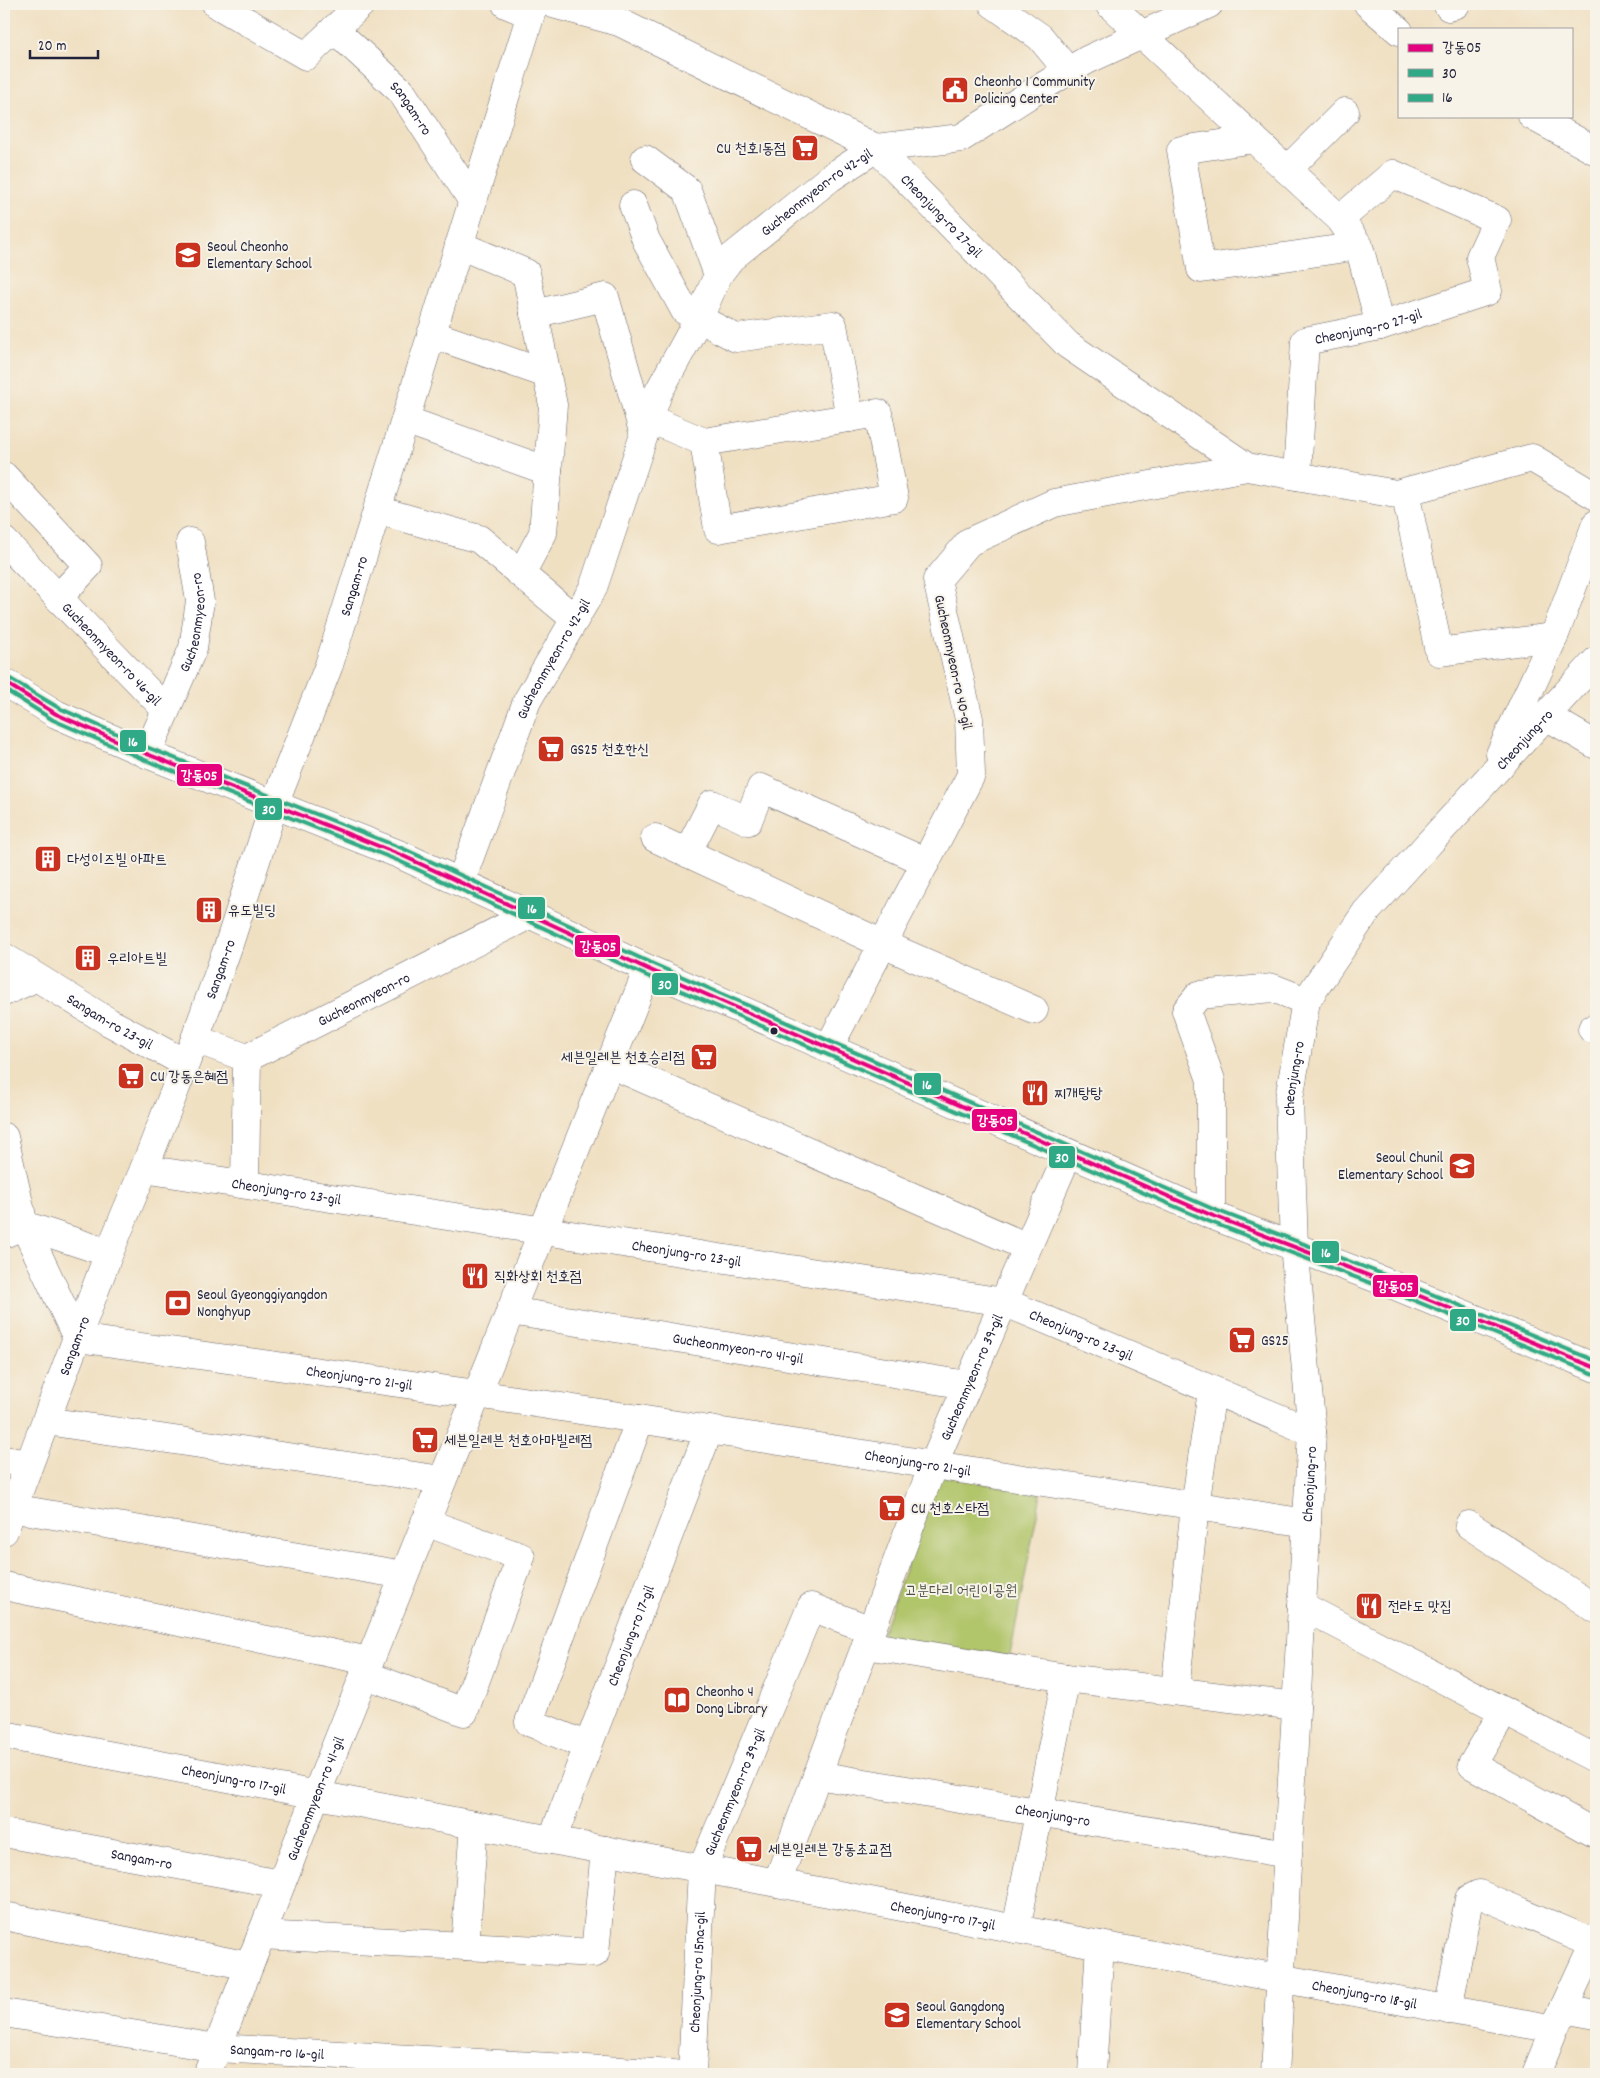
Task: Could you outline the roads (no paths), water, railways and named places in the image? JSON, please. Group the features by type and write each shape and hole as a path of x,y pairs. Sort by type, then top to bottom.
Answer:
{"street":[{"path":"216,4 306,56 361,4"},
{"path":"993,4 1040,37 1068,71"},
{"path":"1109,4 1340,219 1359,246 1380,326"},
{"name":"Gucheonmyeon-ro 42-gil","path":"461,882 527,701 593,588 658,393 699,318 718,275 731,258 830,178 876,148 962,138 1087,60 1209,4"},
{"path":"1368,4 1398,31"},
{"path":"1447,4 1449,7 1456,4"},
{"name":"Sangam-ro","path":"404,1575 8,1519 16,1462 46,1421 109,1253 190,1051 228,947 274,805 329,665 531,6"},
{"name":"Cheonjung-ro 27-gil","path":"531,6 619,22 876,148 1068,345 1247,467 1396,494 1532,458 1590,485"},
{"name":"Sangam-ro","path":"334,29 401,91 472,200"},
{"path":"1287,170 1345,112"},
{"path":"1536,118 1596,152"},
{"path":"1254,139 1181,150 1201,269 1359,246"},
{"path":"645,159 688,190 718,275"},
{"name":"Cheonjung-ro 27-gil","path":"1297,476 1305,341 1380,326 1488,291 1480,257 1497,220 1392,174 1340,219"},
{"path":"633,205 646,240 685,311 736,338 833,325 850,418"},
{"path":"459,245 526,274 553,405 543,533 521,574"},
{"path":"534,314 605,297 647,427 704,442 878,413 894,498 718,529 704,442"},
{"path":"431,334 546,374"},
{"path":"405,420 548,471"},
{"name":"Gucheonmyeon-ro 40-gil","path":"828,1049 971,775 969,719 937,580 969,542 1054,503 1247,467"},
{"name":"Gucheonmyeon-ro 46-gil","path":"4,476 88,566 58,598"},
{"path":"1405,492 1439,652 1554,637"},
{"path":"377,510 479,539 575,619"},
{"path":"1490,776 1554,637 1596,524"},
{"name":"Gucheonmyeon-ro 46-gil","path":"4,541 166,710"},
{"name":"Gucheonmyeon-ro","path":"147,754 193,648 200,601 190,542"},
{"name":"Cheonjung-ro","path":"1276,2074 1312,1432 1294,1246 1289,1099 1306,1001 1366,912 1596,661"},
{"path":"4,682 56,714 147,754 400,855 648,969 1068,1154 1211,1215 1294,1246 1596,1368"},
{"path":"1546,716 1596,745"},
{"path":"687,853 712,804 748,821 761,788 926,862"},
{"path":"655,838 883,944 1034,1010"},
{"name":"Gucheonmyeon-ro","path":"247,1058 531,914"},
{"name":"Sangam-ro 23-gil","path":"4,957 35,978 110,1022 190,1051"},
{"name":"Gucheonmyeon-ro 41-gil","path":"207,2074 316,1795 648,969"},
{"path":"4,992 35,978"},
{"path":"1211,1215 1211,1080 1186,1011 1199,994 1273,988 1306,1001"},
{"path":"190,1051 247,1058 245,1184"},
{"path":"610,1064 1027,1247"},
{"path":"4,1137 14,1230 77,1338"},
{"name":"Gucheonmyeon-ro 39-gil","path":"777,1883 933,1465 1068,1154"},
{"name":"Cheonjung-ro 23-gil","path":"144,1169 1004,1302 1312,1432"},
{"path":"14,1230 109,1253"},
{"name":"Gucheonmyeon-ro 41-gil","path":"510,1311 967,1385"},
{"name":"Cheonjung-ro 21-gil","path":"77,1338 477,1394 1307,1523"},
{"path":"1176,1691 1195,1506 1212,1390"},
{"path":"588,1746 529,1722 640,1420"},
{"path":"46,1421 442,1480"},
{"name":"Cheonjung-ro 17-gil","path":"552,1840 709,1430"},
{"path":"4,1586 367,1668 464,1712 521,1556 425,1522"},
{"path":"1469,1525 1596,1609"},
{"path":"1302,1606 1596,1758"},
{"name":"Gucheonmyeon-ro 39-gil","path":"702,1869 811,1608 869,1638"},
{"path":"869,1638 1066,1678 1296,1706"},
{"path":"1016,1929 1066,1678"},
{"path":"1504,1711 1472,1765 1596,1834"},
{"name":"Cheonjung-ro 17-gil","path":"4,1735 1100,1946 1281,1979"},
{"name":"Cheonjung-ro","path":"817,1775 1288,1854"},
{"path":"465,1946 474,1825"},
{"name":"Sangam-ro","path":"4,1833 281,1884"},
{"path":"261,1935 595,1953 605,1850"},
{"name":"Cheonjung-ro 15na-gil","path":"692,2074 702,1869"},
{"path":"1448,2010 1469,1899 1479,1894 1595,1941 1558,2019 1536,2074"},
{"path":"4,1916 249,1966"},
{"path":"1092,2074 1100,1946"},
{"name":"Cheonjung-ro 18-gil","path":"1281,1979 1448,2010 1558,2019 1596,2015"},
{"name":"Sangam-ro 16-gil","path":"4,2013 217,2048 674,2074"}],"place":[{"name":"Cheonho 1 Community Policing Center","path":"955,90"},
{"name":"CU 천호1동점","path":"805,148"},
{"name":"Seoul Cheonho Elementary School","path":"188,255"},
{"name":"GS25 천호한신","path":"551,749"},
{"name":"다성이즈빌 아파트","path":"48,859"},
{"name":"유도빌딩","path":"209,910"},
{"name":"우리아트빌","path":"88,958"},
{"name":"세븐일레븐 천호승리점","path":"704,1057"},
{"name":"CU 강동은혜점","path":"131,1076"},
{"name":"찌개탕탕","path":"1035,1093"},
{"name":"Seoul Chunil Elementary School","path":"1462,1166"},
{"name":"직화상회 천호점","path":"475,1276"},
{"name":"Seoul Gyeonggiyangdon Nonghyup","path":"178,1303"},
{"name":"GS25","path":"1242,1340"},
{"name":"세븐일레븐 천호아마빌레점","path":"425,1440"},
{"name":"CU 천호스타점","path":"892,1508"},
{"name":"전라도 맛집","path":"1369,1606"},
{"name":"Cheonho 4 Dong Library","path":"677,1700"},
{"name":"세븐일레븐 강동초교점","path":"749,1849"},
{"name":"Seoul Gangdong Elementary School","path":"897,2015"}],"park label":[{"name":"고분다리 어린이공원","path":"961,1590"}]}
